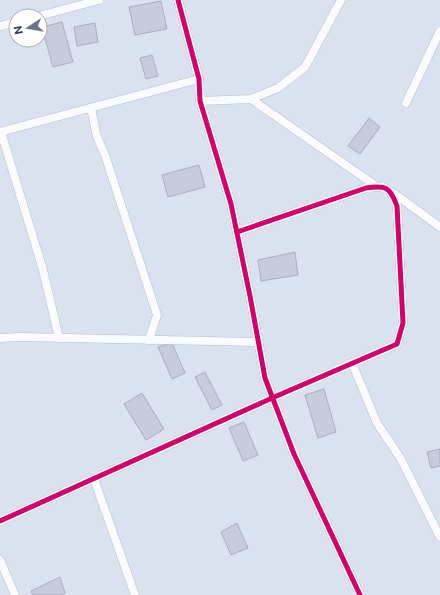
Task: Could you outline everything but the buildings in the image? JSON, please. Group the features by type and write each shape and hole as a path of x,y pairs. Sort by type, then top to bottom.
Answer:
{"street":[{"path":"48,14 99,0"},
{"path":"178,0 199,79 200,100 231,204 265,378 294,454 360,595"},
{"path":"200,100 251,99 278,88 306,67 341,0"},
{"path":"406,103 440,31"},
{"path":"59,338 43,270 0,132 199,79"},
{"path":"251,99 376,186"},
{"path":"91,108 97,137 157,315 149,340"},
{"path":"237,232 366,188 376,186 392,192 440,227"},
{"path":"0,521 272,398 397,344 403,323 397,206 392,192"},
{"path":"0,338 20,337 258,342"},
{"path":"352,363 377,423 401,459 440,537"},
{"path":"94,479 135,595"},
{"path":"0,560 15,595"}],"cycle path":[{"path":"178,0 199,79 200,101 231,204 265,378 294,454 360,595"},
{"path":"0,521 272,398 397,344 403,323 397,206 389,191 383,187 366,188 237,232"}]}
